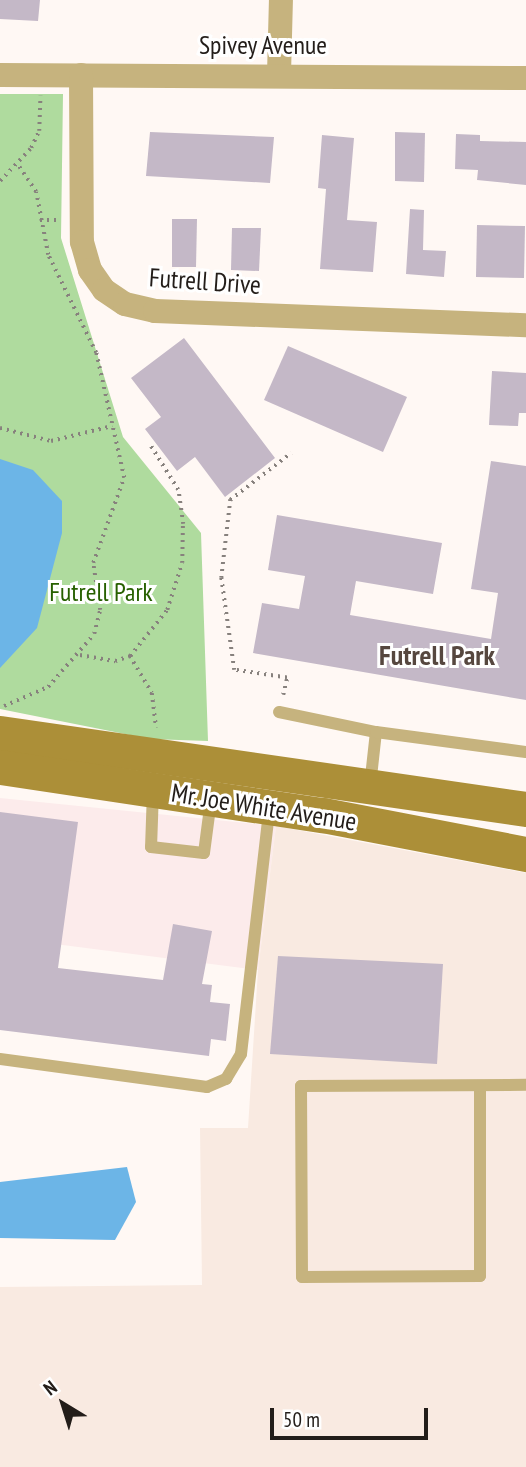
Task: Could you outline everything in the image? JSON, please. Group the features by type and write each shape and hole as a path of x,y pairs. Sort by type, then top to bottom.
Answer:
{"main road":[{"name":"Mr. Joe White Avenue","path":"0,733 526,809"},
{"name":"Mr. Joe White Avenue","path":"0,767 269,807 526,854"}],"street":[{"path":"279,74 281,0"},
{"name":"Spivey Avenue","path":"0,75 279,74 526,78"},
{"name":"Futrell Drive","path":"81,75 82,242 90,270 104,290 125,304 155,311 526,325"}],"lane":[{"path":"279,712 376,732 526,752"},
{"path":"370,786 376,732"},
{"path":"153,790 151,847 204,853 211,799"},
{"path":"0,1059 207,1087 226,1079 242,1055 269,807"},
{"path":"480,1087 480,1276 302,1277 301,1086 526,1085"}],"path":[{"path":"0,180 18,165 39,131 40,75"},
{"path":"0,710 48,687 80,654 94,634 100,611 93,562 124,478 96,353 48,255 36,192 18,165"},
{"path":"0,428 51,441 112,426"},
{"path":"80,654 115,661 130,656 167,610 182,563 178,490 150,445"},
{"path":"279,712 287,678 233,670 220,578 230,500 291,453"},
{"path":"130,656 152,693 157,712 153,755"}],"shaded area":[{"path":"0,798 276,826 258,970 0,937"},
{"path":"276,826 526,873 526,1467 0,1467 0,1287 202,1285 200,1128 248,1128 258,970"}],"green space":[{"name":"Futrell Park","path":"0,94 63,94 61,238 123,437 201,533 208,741 150,739 0,709"}],"water":[{"path":"0,459 33,470 62,501 62,533 37,628 0,668"},
{"path":"127,1167 136,1202 115,1240 0,1238 0,1182"}],"building":[{"path":"0,0 40,0 38,21 0,19"},
{"path":"150,132 274,137 270,183 146,176"},
{"path":"395,132 425,133 424,182 395,181"},
{"path":"456,134 480,135 480,141 526,142 526,185 477,180 478,170 455,169"},
{"path":"322,135 354,138 347,220 377,222 373,272 320,269 326,189 318,188"},
{"path":"410,209 424,210 423,250 446,251 444,277 406,274"},
{"path":"172,219 197,219 196,267 172,267"},
{"path":"477,225 525,226 524,278 476,277"},
{"path":"232,228 261,228 259,271 231,270"},
{"path":"184,338 275,458 225,497 195,457 177,471 145,429 161,417 131,378"},
{"path":"288,346 407,397 383,452 264,400"},
{"path":"492,371 526,373 526,413 519,413 518,426 489,425"},
{"path":"491,461 526,466 526,700 253,653 262,603 299,609 305,576 268,570 277,515 442,543 433,594 356,581 350,615 491,639 498,593 471,589"},
{"path":"0,812 78,822 58,968 163,980 173,924 212,931 202,984 212,985 210,1002 230,1004 226,1041 211,1039 209,1056 0,1030"},
{"path":"278,956 443,964 437,1064 270,1054"}],"district":[{"name":"Futrell Park","path":"437,655"}]}
